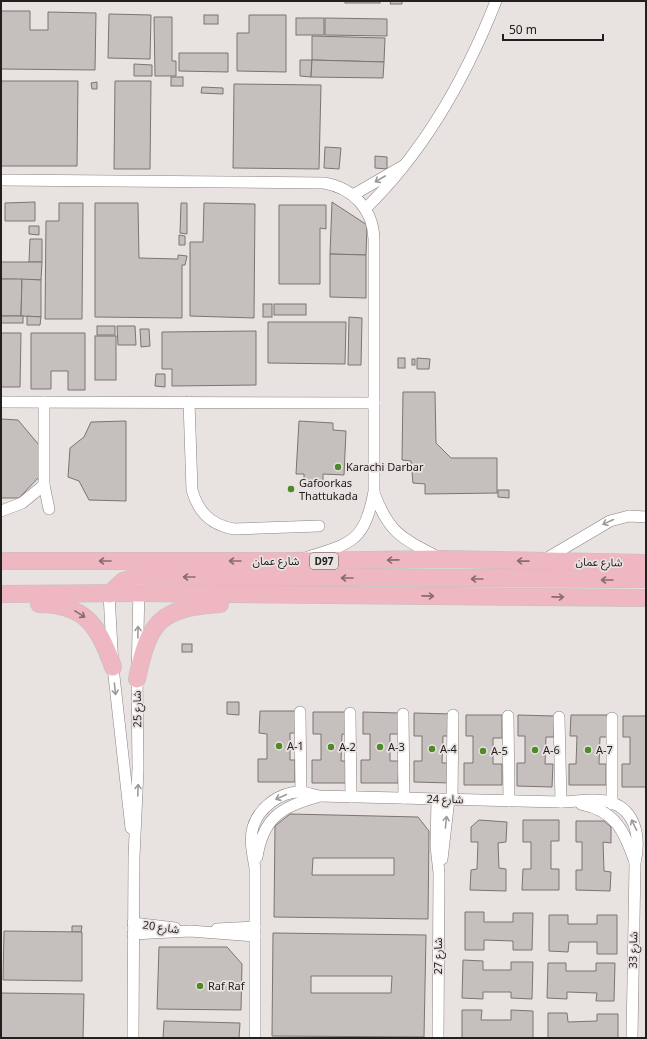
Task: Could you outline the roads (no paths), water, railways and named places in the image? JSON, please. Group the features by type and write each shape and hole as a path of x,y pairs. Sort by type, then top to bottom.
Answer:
{"main road":[{"name":"شارع عمان","path":"1,561 139,568 294,561 442,559 646,563"},
{"path":"109,594 139,568 646,579"},
{"path":"1,594 138,593 646,598"},
{"path":"137,679 143,649 148,638 155,628 172,613 191,606 259,602 291,594"},
{"path":"1,603 58,605 78,612 87,618 99,633 113,667"}],"street":[{"path":"365,209 392,183 432,127 458,83 481,37 496,1"},
{"path":"353,195 407,164"},
{"path":"1,180 324,184 339,187 353,195 365,209 372,223 374,239 374,492 368,520 357,536 341,546 294,561"},
{"path":"1,402 374,403"},
{"path":"44,402 44,485 49,509"},
{"path":"189,402 192,490 197,504 206,516 219,525 234,529 319,526"},
{"path":"1,511 22,503 44,485"},
{"path":"374,492 384,518 395,532 409,542 442,559"},
{"path":"543,561 610,521 629,516 646,517"},
{"name":"شارع 25","path":"133,1038 134,857 138,769 137,679 139,568"},
{"name":"شارع 25","path":"109,594 113,667 134,857"},
{"path":"300,712 301,792"},
{"path":"350,713 351,797"},
{"path":"403,714 404,798"},
{"name":"شارع 27","path":"439,873 450,799 453,715"},
{"path":"508,716 509,800"},
{"path":"560,717 566,802"},
{"path":"612,718 612,804"},
{"name":"شارع 24","path":"255,1038 255,868 252,845 253,828 260,813 272,801 288,794 301,792 319,796 566,802"},
{"name":"شارع 24","path":"255,868 259,844 263,833 278,812 289,806 319,796"},
{"name":"شارع 27","path":"437,799 436,846 439,873 438,1038"},
{"name":"شارع 33","path":"566,802 590,800 605,801 619,807 630,818 637,831 638,847 635,863 632,1038"},
{"name":"شارع 33","path":"566,802 597,809 609,815 625,835 635,863"},
{"name":"شارع 20","path":"133,928 255,932"}],"place":[{"name":"Karachi Darbar","path":"338,467"},
{"name":"Gafoorkas Thattukada","path":"291,489"},
{"name":"A-1","path":"279,746"},
{"name":"A-2","path":"331,747"},
{"name":"A-3","path":"380,747"},
{"name":"A-4","path":"432,749"},
{"name":"A-6","path":"535,750"},
{"name":"A-7","path":"588,750"},
{"name":"A-5","path":"483,751"},
{"name":"Raf Raf","path":"200,986"}]}
